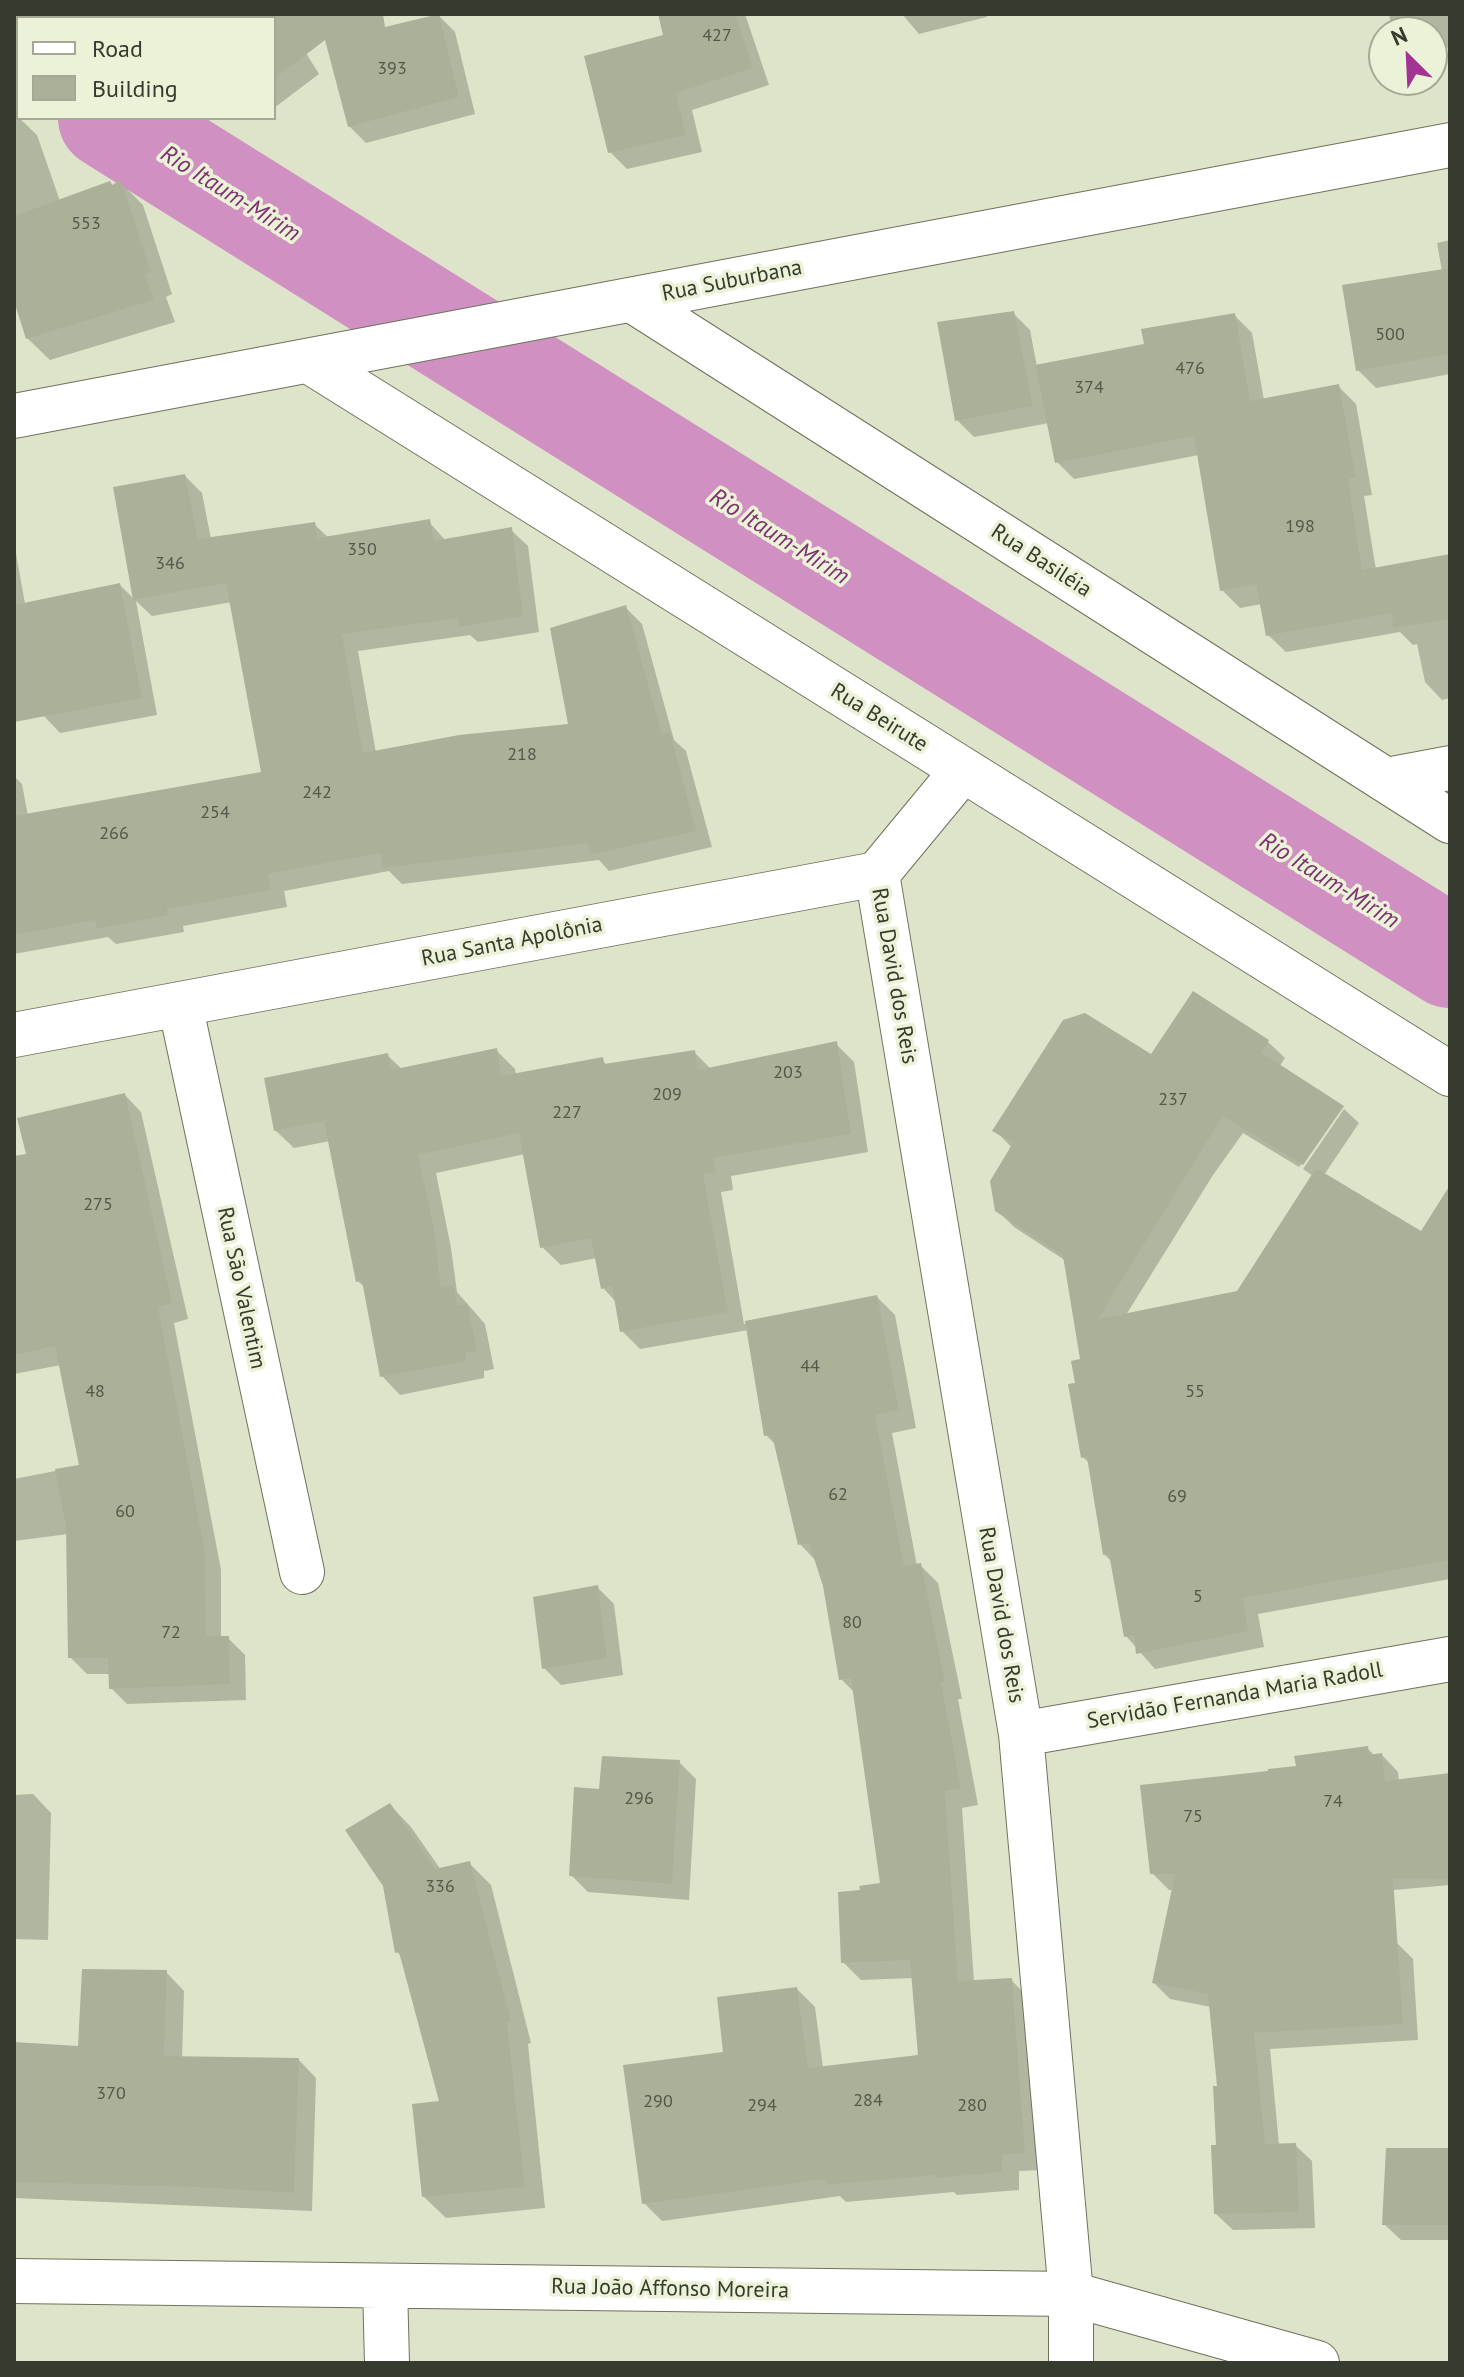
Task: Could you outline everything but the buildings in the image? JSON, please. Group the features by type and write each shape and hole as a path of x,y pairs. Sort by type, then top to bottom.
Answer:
{"street":[{"name":"Rua Suburbana","path":"14,416 1450,145"},
{"name":"Rua Basiléia","path":"623,302 1450,821"},
{"name":"Rua Beirute","path":"309,361 1450,1074"},
{"path":"1386,780 1450,768"},
{"path":"877,874 963,770"},
{"name":"Rua Santa Apolônia","path":"14,1035 877,874"},
{"name":"Rua David dos Reis","path":"877,874 1021,1734 1071,2294 1071,2363"},
{"name":"Rua São Valentim","path":"180,1004 302,1572"},
{"name":"Servidão Fernanda Maria Radoll","path":"1021,1734 1450,1659"},
{"name":"Rua João Affonso Moreira","path":"14,2281 1071,2294 1317,2363"},
{"path":"385,2286 387,2363"}],"waterway":[{"name":"Rio Itaum-Mirim","path":"112,120 1450,957"}]}
